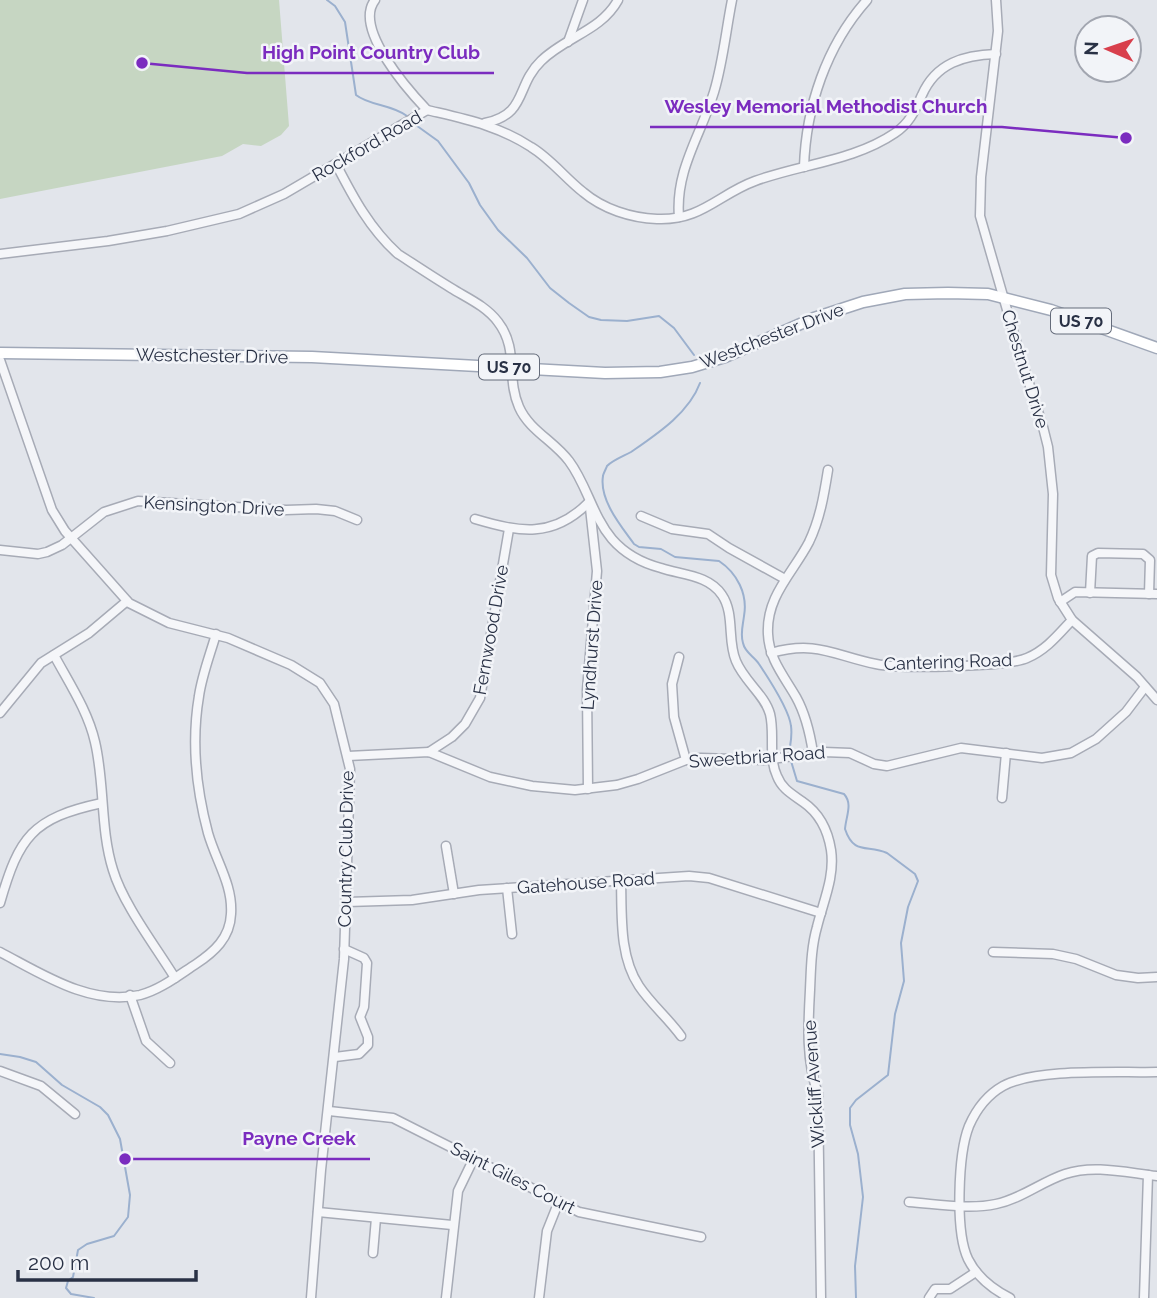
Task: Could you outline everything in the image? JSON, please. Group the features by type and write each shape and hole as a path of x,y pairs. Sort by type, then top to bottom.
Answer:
{"main road":[{"name":"Westchester Drive","path":"0,353 312,357 605,373 660,372 692,367 725,357 814,318 863,302 905,294 988,294 1051,310 1157,348"}],"street":[{"path":"375,0 370,8 370,16 380,46 395,74 427,110"},
{"path":"568,42 583,0"},
{"path":"485,123 496,121 514,108 528,75 541,60 597,24 618,0"},
{"path":"679,217 678,198 682,172 713,94 732,0"},
{"path":"804,167 809,118 817,89 840,38 867,0"},
{"name":"Chestnut Drive","path":"996,0 998,31 979,202 983,230 1048,447 1053,494 1051,575 1060,601 1072,620 1137,677 1157,700"},
{"name":"Rockford Road","path":"0,254 108,242 239,214 284,194 427,110 485,123 531,146 550,160 583,192 604,206 639,217 657,219 691,215 755,181 867,148 894,135 911,118 926,86 942,68 965,57 996,54"},
{"name":"Wickliff Avenue","path":"336,164 359,207 386,244 483,307 496,320 511,347 518,406 529,423 569,461 597,520 613,540 630,555 659,568 704,580 721,593 728,609 735,661 769,712 775,772 781,784 821,821 828,836 832,871 811,953 808,1039 810,1067 818,1094 821,1298"},
{"name":"Country Club Drive","path":"0,360 52,510 71,538 127,601 148,615 169,623 216,634 273,656 320,683 334,704 350,769 346,902 335,1057 317,1212 311,1298"},
{"path":"813,753 804,713 771,653 768,632 769,615 775,596 808,543 822,507 828,470"},
{"name":"Kensington Drive","path":"0,550 38,554 47,552 62,545 104,512 138,502 286,510 316,509 334,511 358,520"},
{"path":"475,519 509,529 533,530 553,526 573,517 589,502"},
{"name":"Lyndhurst Drive","path":"588,789 587,690 597,571 589,502"},
{"path":"641,516 672,529 708,534 785,579"},
{"name":"Fernwood Drive","path":"429,752 452,737 465,724 480,698 509,529"},
{"path":"1060,601 1075,592 1090,593 1153,594 1150,559 1143,554 1098,553 1092,556 1090,593"},
{"path":"0,713 33,670 89,633 127,601"},
{"name":"Cantering Road","path":"771,653 793,648 817,648 891,667 1004,663 1025,659 1044,649 1072,620"},
{"path":"0,952 69,987 100,995 130,996 141,995 175,978 216,949 227,933 231,915 229,887 210,841 203,815 194,748 199,695 216,634"},
{"path":"54,654 93,731 111,862 117,881 175,978"},
{"path":"679,657 672,684 674,717 686,760"},
{"name":"Sweetbriar Road","path":"348,756 429,752 512,783 575,790 638,779 686,760 850,753 874,764 887,766 954,749 1042,758 1059,756 1096,739 1126,712 1144,687"},
{"path":"1002,798 1006,753"},
{"path":"0,904 11,866 34,832 51,819 70,810 102,803"},
{"path":"446,846 454,894"},
{"name":"Gatehouse Road","path":"346,902 412,900 507,888 689,876 709,878 821,913"},
{"path":"621,880 623,936 628,961 640,987 681,1036"},
{"path":"507,888 512,934"},
{"path":"335,1057 359,1054 368,1041 360,1017 364,1007 367,963 364,958 344,949"},
{"path":"993,952 1053,954 1076,959 1116,975 1157,977"},
{"path":"130,996 146,1041 170,1063"},
{"path":"0,1071 41,1086 75,1114"},
{"path":"1010,1298 986,1283 976,1272 962,1242 960,1205 965,1143 969,1126 983,1103 999,1089 1024,1078 1157,1072"},
{"name":"Saint Giles Court","path":"329,1111 393,1118 579,1212 701,1237"},
{"path":"446,1298 452,1225 458,1191 474,1158"},
{"path":"909,1202 983,1206 1013,1200 1068,1173 1102,1170 1152,1175 1144,1298"},
{"path":"539,1298 547,1231 559,1202"},
{"path":"317,1212 452,1225"},
{"path":"373,1253 376,1218"},
{"path":"929,1298 935,1289 949,1294 976,1272"}],"green space":[{"path":"0,0 279,0 289,126 281,135 261,146 243,144 222,156 0,199"}],"waterway":[{"path":"327,0 335,6 345,22 356,95 407,116"},
{"path":"413,123 438,141 469,183 480,205 498,230 527,258 550,288 589,317 627,321 659,316 674,328 694,355"},
{"path":"700,383 688,404 671,422 607,466 603,476 604,494 612,512 634,544 661,549 675,557 719,561 736,578 743,592 745,608 742,640 787,711 791,729 790,747"},
{"path":"791,761 797,781 844,794 849,806 845,829 853,843 862,848 887,853 915,874 918,881 908,907 901,943 904,981 895,1014 888,1075 856,1100 850,1108 850,1125 858,1154 863,1197 855,1266 856,1298"},
{"path":"0,1054 36,1062 62,1085 100,1107 108,1115 120,1139 130,1195 128,1217 114,1236 87,1244 78,1250 73,1277 66,1288 71,1294 94,1298"}],"place":[{"name":"High Point Country Club","path":"142,63"},
{"name":"Wesley Memorial Methodist Church","path":"1126,138"},
{"name":"Payne Creek","path":"125,1159"}]}
